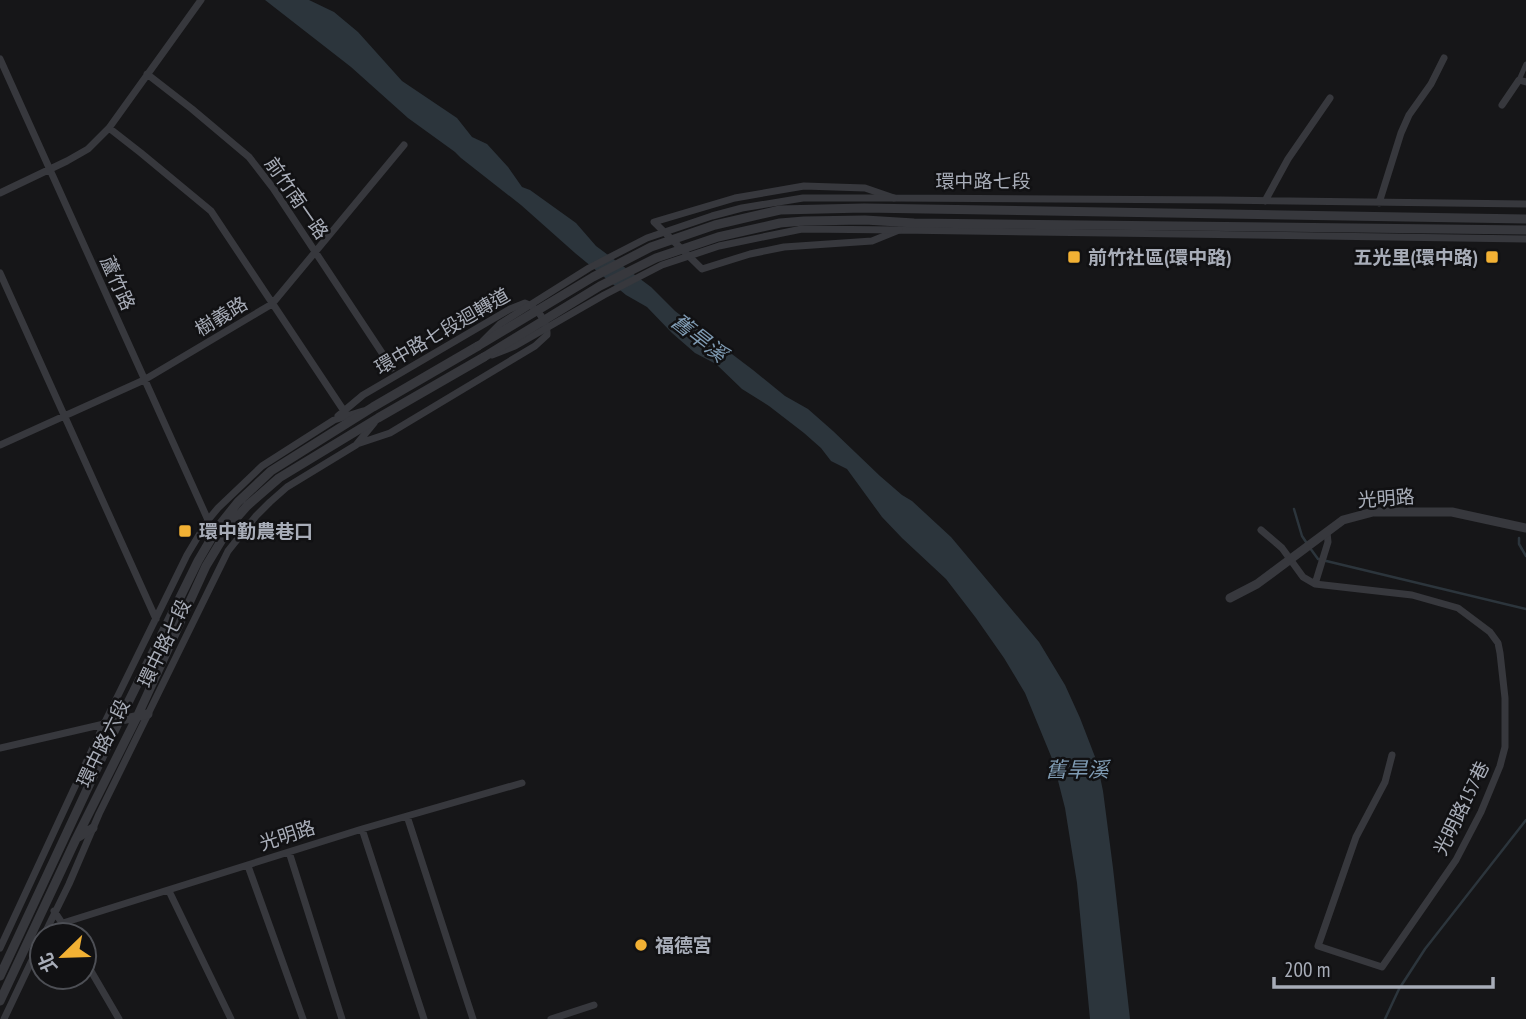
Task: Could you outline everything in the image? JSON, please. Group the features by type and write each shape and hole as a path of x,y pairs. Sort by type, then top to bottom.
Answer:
{"street":[{"path":"0,193 88,149 108,128 201,0"},
{"path":"1379,203 1409,115 1431,84 1444,58"},
{"name":"蘆竹路","path":"0,59 208,520"},
{"path":"1502,105 1522,81 1526,64"},
{"name":"前竹南一路","path":"147,74 249,157 273,188 392,368"},
{"path":"1265,201 1288,159 1330,98"},
{"path":"108,128 211,211 344,411"},
{"name":"樹義路","path":"0,445 144,380 272,304 404,145"},
{"path":"894,198 865,188 804,186 735,198 654,222 702,269 750,254 785,247 872,241 899,230"},
{"name":"環中路七段","path":"478,346 500,324 589,268 647,238 742,208 803,198 1523,204"},
{"path":"1523,204 1525,236"},
{"name":"環中路七段","path":"270,472 373,407 593,276 651,247 715,225 780,210 864,208 1526,219"},
{"name":"環中路七段","path":"270,472 378,418 600,286 656,258 718,237 780,223 865,220 1525,236"},
{"name":"環中路七段","path":"484,357 515,346 662,265 719,246 802,229 1525,236"},
{"path":"0,273 156,619"},
{"name":"環中路七段迴轉道","path":"334,420 363,395 510,309 525,303 536,309 548,330 547,335 534,346 390,433 356,445"},
{"name":"環中路七段","path":"270,472 334,420 373,407"},
{"name":"環中路七段","path":"50,921 228,551 256,516 287,487 356,445 378,418"},
{"name":"環中路六段","path":"0,948 104,724 187,555 218,508 270,472"},
{"name":"環中路六段","path":"0,1001 206,566 232,523 270,472"},
{"name":"環中路六段","path":"0,976 119,721 198,561 218,527 246,494 270,472"},
{"name":"光明路","path":"1230,598 1257,584 1343,520 1373,513 1452,512 1526,528"},
{"path":"1261,530 1282,548 1303,577 1315,581 1328,542 1327,532"},
{"name":"光明路157巷","path":"1315,581 1412,595 1458,608 1490,632 1498,643 1500,653 1505,698 1505,747 1500,766 1481,812 1456,860 1382,967 1318,946 1356,837 1385,782 1392,755"},
{"path":"1,746 148,714"},
{"name":"光明路","path":"69,921 522,783"},
{"path":"407,816 473,1019"},
{"path":"76,839 93,828"},
{"path":"362,830 424,1019"},
{"path":"289,852 342,1019"},
{"path":"248,866 303,1019"},
{"path":"169,891 231,1019"},
{"path":"54,911 61,921"},
{"name":"環中路七段","path":"4,1019 28,969"},
{"path":"98,984 119,1019"},
{"path":"551,1019 594,1005"}],"water":[{"name":"舊旱溪","path":"265,0 309,0 334,12 358,32 402,81 457,118 472,137 487,144 522,187 576,223 596,246 651,287 675,311 785,396 808,409 951,537 1039,642 1065,685 1097,762 1113,868 1130,1019 1090,1019 1077,883 1065,808 1053,761 1025,693 1004,658 946,579 882,517 847,469 831,461 804,433 742,389 716,364 695,353 647,307 626,295 521,205 408,118 351,67"}],"waterway":[{"name":"舊旱溪","path":"1294,509 1306,542"},
{"path":"1519,538 1519,544 1526,556"},
{"name":"舊旱溪","path":"1310,548 1318,559 1526,609"},
{"name":"舊旱溪","path":"1385,1019 1399,989 1425,949 1526,820"}],"place":[{"name":"前竹社區(環中路)","path":"1074,257"},
{"name":"五光里(環中路)","path":"1492,257"},
{"name":"環中勤農巷口","path":"185,531"},
{"name":"福德宮","path":"641,945"}]}
